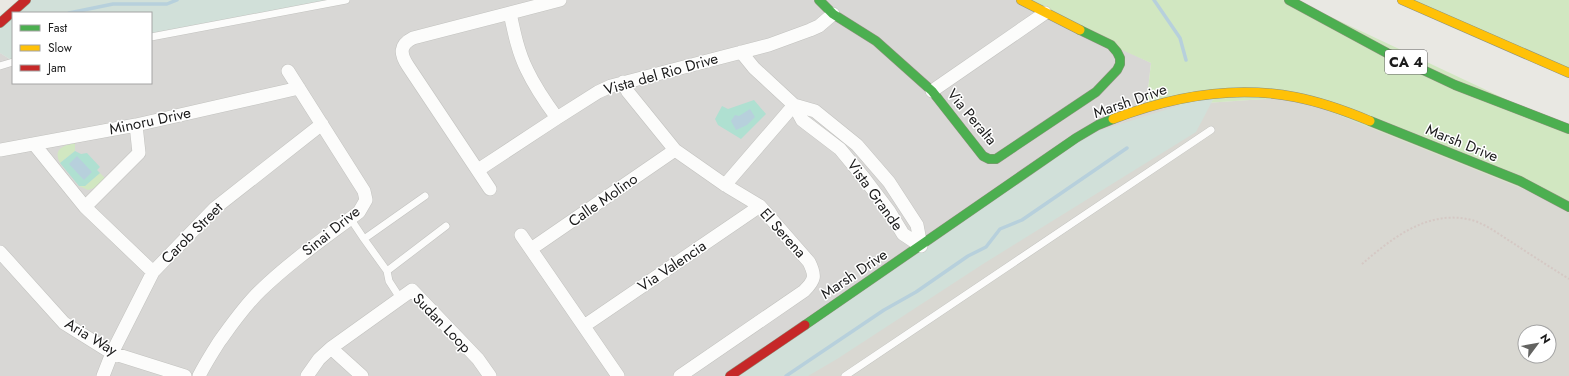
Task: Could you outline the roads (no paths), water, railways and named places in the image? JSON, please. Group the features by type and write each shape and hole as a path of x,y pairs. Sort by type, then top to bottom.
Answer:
{"main road":[{"path":"12,12 26,0"},
{"name":"Via Peralta","path":"819,0 833,14 876,41 932,90 980,152 989,159 996,159 1096,92 1110,80 1118,70 1121,61 1118,50 1111,45 1045,13"},
{"path":"1021,0 1045,13"},
{"name":"CA 4","path":"1289,0 1387,53 1455,85 1569,129"},
{"path":"1402,0 1569,72"},
{"path":"0,23 12,12"},
{"name":"Marsh Drive","path":"730,376 1076,138 1104,122 1146,107 1179,99 1216,94 1254,93 1287,96 1336,108 1504,175 1557,199 1569,207"}],"street":[{"path":"490,189 403,58 402,50 407,41 413,38 560,0"},
{"path":"510,13 517,44 526,69 541,95 557,118"},
{"path":"932,90 1045,13"},
{"name":"Vista del Rio Drive","path":"478,170 598,92 623,82 769,45 819,26 833,14"},
{"name":"Vista Grande","path":"741,52 754,68 794,105 802,120 840,149 889,211 903,234 921,246"},
{"name":"Sinai Drive","path":"199,376 227,331 260,290 350,218 363,206 366,200 364,191 288,71"},
{"name":"El Serena","path":"623,82 628,92 675,150 725,185 760,206 809,262 813,270 814,278 811,284 804,291 680,376"},
{"name":"Minoru Drive","path":"0,150 136,125 299,88"},
{"path":"725,185 794,105"},
{"name":"Vista Grande","path":"794,105 815,111 857,145 889,182 917,225 921,246"},
{"name":"Carob Street","path":"103,376 112,353 153,272 215,208 322,124"},
{"path":"85,207 139,153 136,125"},
{"path":"34,144 85,207 153,272"},
{"name":"Calle Molino","path":"531,249 675,150"},
{"name":"Via Valencia","path":"584,326 760,206"},
{"path":"521,236 618,376"},
{"name":"Aria Way","path":"0,252 64,323 112,353 185,376"},
{"name":"Sudan Loop","path":"307,376 319,359 331,348 412,290 478,359 490,376"},
{"path":"331,348 362,376"}],"lane":[{"path":"152,37 346,0"},
{"path":"0,66 12,62"},
{"path":"845,376 1211,130"},
{"path":"364,239 425,196"},
{"path":"350,218 387,271 389,281 400,298"},
{"path":"387,271 446,226"}],"water":[{"path":"750,109 755,117 747,125 736,130 731,121 735,115 739,116"},
{"path":"77,156 92,172 84,180 69,164"}],"waterway":[{"path":"74,12 113,4 167,4 177,0"},
{"path":"1154,0 1180,38 1186,60"},
{"path":"786,376 884,310 916,292 968,256 986,247 1000,229 1022,220 1127,148"}]}
